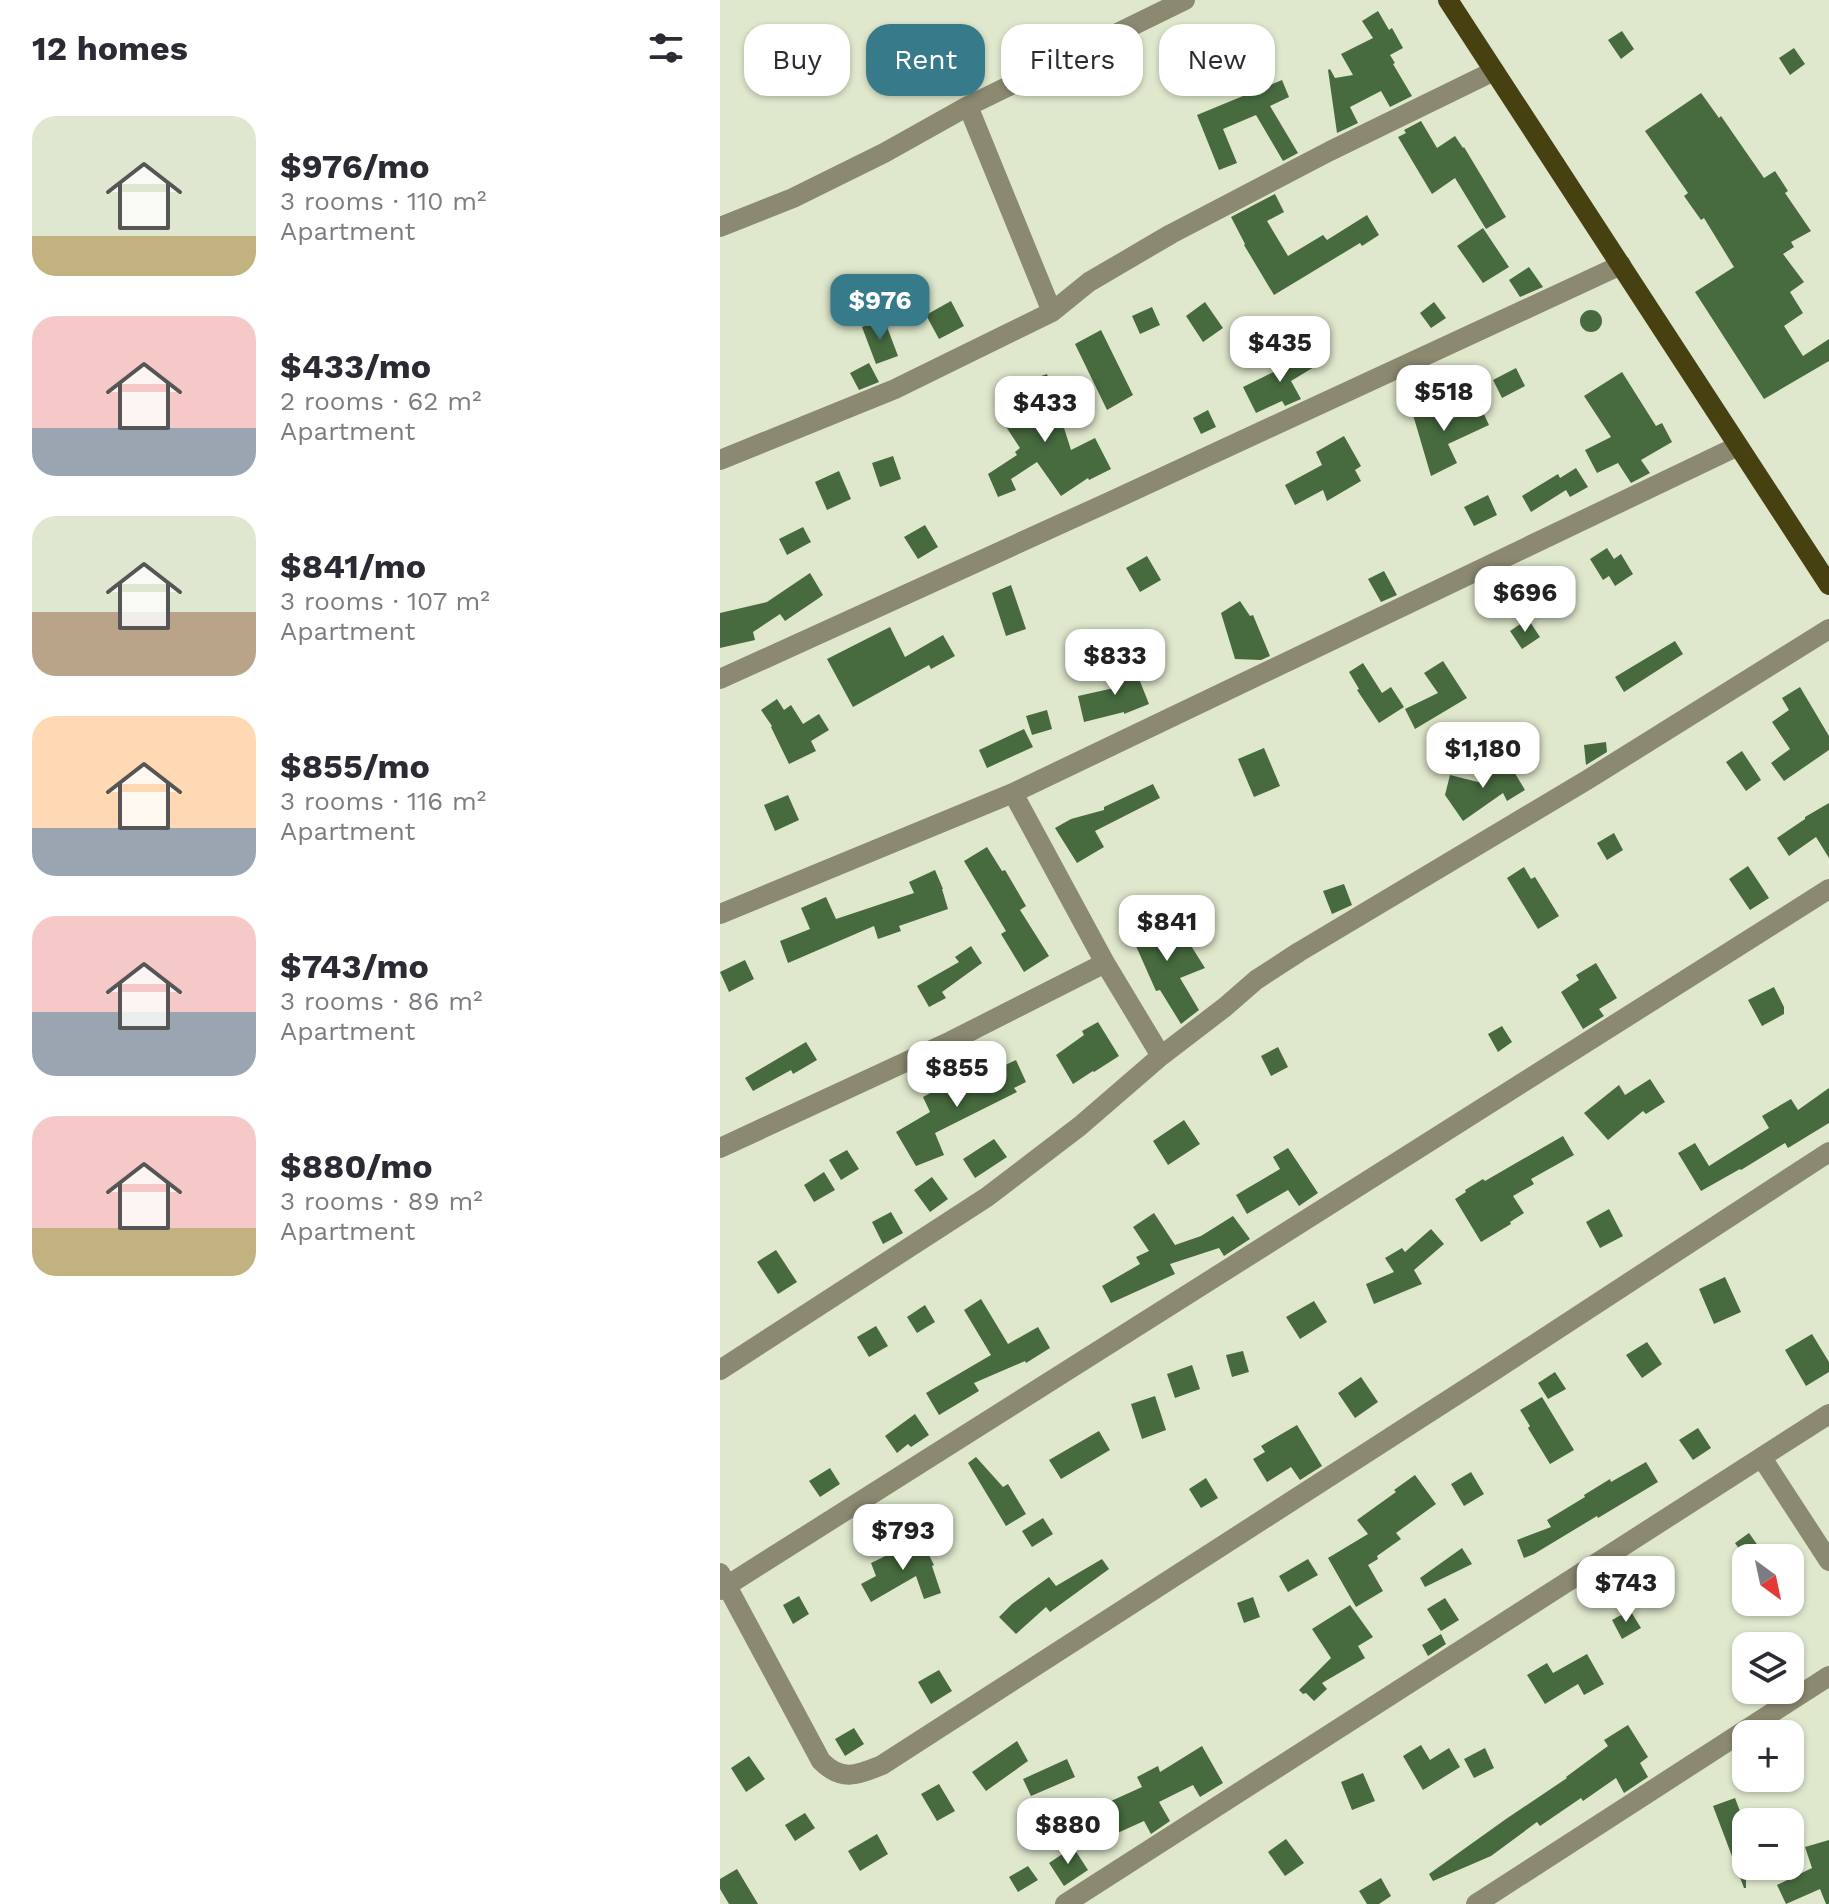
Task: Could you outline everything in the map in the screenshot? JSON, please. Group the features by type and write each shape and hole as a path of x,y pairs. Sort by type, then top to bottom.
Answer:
{"main road":[{"path":"1448,0 1829,585"}],"street":[{"path":"720,227 793,198 884,153 968,106 1185,0"},
{"path":"720,460 895,389 1052,312 1089,282 1171,234 1330,151 1494,71"},
{"path":"968,106 1052,312"},
{"path":"720,679 1621,265"},
{"path":"720,914 1013,793 1738,446"},
{"path":"720,1370 987,1197 1080,1126 1256,980 1829,629"},
{"path":"1013,793 1105,963 1161,1056"},
{"path":"1829,889 722,1583 821,1761 832,1772 848,1775 882,1765 1829,1152"},
{"path":"720,1148 951,1041 1105,963"},
{"path":"1065,1904 1829,1414"},
{"path":"1762,1458 1829,1561"},
{"path":"1476,1904 1829,1676"}],"building":[{"path":"1378,11 1403,48 1390,55 1412,96 1390,107 1381,91 1350,107 1358,123 1337,133 1328,70 1335,78 1353,75 1341,54 1373,38 1362,21"},
{"path":"1622,31 1634,49 1621,59 1608,40"},
{"path":"1794,48 1805,64 1790,75 1779,58"},
{"path":"1282,80 1289,97 1270,106 1298,153 1283,161 1256,115 1223,129 1237,163 1219,170 1197,115 1243,96 1275,96 1275,83"},
{"path":"1701,93 1764,178 1775,171 1788,191 1785,193 1811,231 1791,242 1794,247 1783,254 1804,282 1790,292 1803,313 1784,326 1803,356 1829,339 1829,361 1764,399 1695,292 1734,267 1704,218 1701,220 1684,196 1688,193 1645,131"},
{"path":"1421,121 1437,148 1455,136 1506,217 1486,229 1455,178 1432,194 1398,137"},
{"path":"1275,194 1284,212 1267,221 1288,256 1323,235 1327,240 1367,215 1379,235 1362,246 1360,243 1274,295 1231,217"},
{"path":"1483,228 1509,267 1483,283 1457,246"},
{"path":"1529,267 1543,287 1520,297 1509,280"},
{"path":"951,301 964,326 939,339 926,315"},
{"path":"1205,302 1223,328 1203,342 1186,316"},
{"path":"1434,302 1446,318 1431,328 1420,313"},
{"path":"1152,307 1160,325 1140,334 1132,316"},
{"path":"1591,310 1599,313 1602,321 1599,329 1591,332 1583,329 1580,321 1583,313"},
{"path":"884,319 898,356 876,364 862,327"},
{"path":"1101,330 1133,395 1107,410 1075,344"},
{"path":"1318,350 1324,361 1291,381 1301,399 1285,406 1282,401 1256,413 1243,387"},
{"path":"869,363 879,382 859,390 850,373"},
{"path":"1516,368 1525,386 1502,398 1493,380"},
{"path":"1622,372 1656,426 1662,423 1672,442 1641,460 1650,473 1631,483 1618,463 1597,473 1585,450 1611,437 1584,396"},
{"path":"1047,374 1071,450 1095,438 1111,469 1088,478 1061,496 1037,462 1011,479 1016,490 998,497 988,474 1017,455 1015,452 1020,448 997,413 1031,395 1027,381"},
{"path":"1437,400 1444,422 1480,406 1489,425 1448,444 1457,463 1431,476 1411,408"},
{"path":"1208,410 1216,427 1201,434 1193,418"},
{"path":"1344,436 1361,466 1355,470 1361,481 1327,501 1323,490 1295,505 1285,485 1322,465 1316,452"},
{"path":"893,456 901,479 880,487 872,463"},
{"path":"1576,468 1588,487 1570,497 1566,490 1531,512 1522,496 1558,474 1560,478"},
{"path":"839,471 851,499 827,510 815,482"},
{"path":"1488,495 1497,515 1474,526 1464,507"},
{"path":"925,525 938,547 918,559 904,537"},
{"path":"803,527 811,542 787,555 779,539"},
{"path":"1607,548 1614,559 1621,554 1633,574 1615,586 1609,576 1603,580 1590,559"},
{"path":"1147,556 1161,580 1140,592 1126,568"},
{"path":"1384,571 1397,595 1381,602 1368,579"},
{"path":"810,573 823,595 785,621 780,614 753,632 755,640 720,648 720,613 767,602"},
{"path":"1011,585 1026,629 1006,636 992,593"},
{"path":"1240,601 1250,616 1253,615 1270,656 1261,660 1235,659 1221,613"},
{"path":"1528,619 1540,637 1522,649 1510,631"},
{"path":"890,627 905,657 943,635 955,656 931,669 929,665 853,707 827,659"},
{"path":"1675,641 1683,654 1624,692 1615,677"},
{"path":"1443,661 1467,698 1415,729 1405,709 1438,693 1424,673"},
{"path":"1363,663 1382,693 1391,687 1404,707 1379,723 1349,672"},
{"path":"1134,666 1149,704 1124,714 1084,722 1078,696 1114,688 1109,675"},
{"path":"1800,687 1829,736 1829,750 1784,781 1771,763 1790,749 1772,722 1789,710 1782,698"},
{"path":"777,699 784,710 791,705 803,724 819,714 829,730 811,741 816,751 789,764 772,726 761,710"},
{"path":"1047,710 1052,729 1032,735 1026,716"},
{"path":"1024,729 1033,747 987,768 979,750"},
{"path":"1606,742 1607,752 1586,765 1584,745"},
{"path":"1264,748 1280,786 1254,797 1238,759"},
{"path":"1742,751 1761,780 1746,791 1726,762"},
{"path":"1507,760 1525,790 1507,801 1503,793 1463,821 1445,795 1450,775 1482,783 1478,777"},
{"path":"1153,784 1160,798 1095,831 1104,847 1077,863 1055,828 1071,819 1104,810 1104,807"},
{"path":"788,795 799,820 775,831 764,805"},
{"path":"1829,803 1829,858 1816,837 1789,856 1777,838"},
{"path":"1614,833 1623,850 1607,860 1597,843"},
{"path":"987,847 1026,906 1020,910 1049,956 1024,972 1001,934 1006,931 964,861"},
{"path":"1748,866 1769,898 1750,910 1729,879"},
{"path":"1524,867 1531,879 1535,877 1559,916 1538,929 1507,878"},
{"path":"935,870 948,909 899,926 901,931 878,939 874,926 788,963 780,941 810,929 801,908 826,897 836,919 914,893 909,882"},
{"path":"1344,884 1352,905 1332,914 1323,891"},
{"path":"1142,910 1158,937 1178,925 1205,968 1180,978 1199,1010 1181,1024 1160,990 1156,991 1132,937 1136,935 1127,919"},
{"path":"971,946 982,963 942,992 946,998 929,1007 917,986 959,962 955,957"},
{"path":"745,960 754,979 729,992 720,972"},
{"path":"1596,963 1617,998 1599,1009 1604,1016 1583,1029 1561,992 1579,980 1576,975"},
{"path":"1774,987 1784,1007 1784,1014 1762,1026 1748,1000"},
{"path":"1098,1022 1119,1056 1073,1084 1056,1055 1084,1035 1082,1031"},
{"path":"1502,1026 1512,1042 1498,1052 1488,1034"},
{"path":"806,1042 817,1060 753,1091 745,1078"},
{"path":"1278,1047 1288,1067 1271,1076 1261,1056"},
{"path":"1016,1060 1026,1082 1014,1088 1017,1092 935,1133 944,1155 916,1166 896,1132 930,1112 923,1097 957,1079 962,1085"},
{"path":"1650,1079 1665,1102 1646,1114 1643,1111 1608,1140 1584,1113 1619,1085 1625,1095"},
{"path":"1829,1088 1829,1123 1788,1148 1785,1143 1701,1191 1678,1153 1695,1143 1709,1166 1769,1128 1762,1116 1791,1099 1798,1110"},
{"path":"1184,1120 1200,1144 1168,1165 1153,1141"},
{"path":"1563,1136 1574,1155 1531,1179 1534,1184 1513,1196 1524,1213 1481,1242 1455,1199 1483,1179 1485,1181"},
{"path":"994,1139 1007,1157 975,1178 963,1159"},
{"path":"1288,1148 1318,1193 1299,1206 1288,1190 1247,1214 1236,1195 1280,1169 1273,1157"},
{"path":"847,1150 859,1169 841,1180 829,1160"},
{"path":"824,1172 835,1190 814,1202 804,1185"},
{"path":"932,1177 948,1199 930,1212 914,1190"},
{"path":"1609,1209 1623,1236 1600,1248 1586,1222"},
{"path":"891,1212 903,1233 883,1244 872,1222"},
{"path":"1154,1213 1175,1245 1201,1236 1233,1216 1250,1239 1224,1256 1219,1248 1170,1264 1175,1274 1111,1303 1102,1286 1140,1264 1136,1257 1149,1251 1133,1227"},
{"path":"1431,1229 1444,1244 1414,1270 1422,1284 1374,1304 1366,1284 1394,1272 1385,1258 1402,1248 1405,1252"},
{"path":"776,1250 797,1282 778,1294 757,1262"},
{"path":"1725,1277 1741,1312 1714,1324 1699,1289"},
{"path":"981,1299 1008,1344 1038,1327 1050,1348 1026,1363 974,1383 979,1391 939,1415 926,1393 991,1355 964,1310"},
{"path":"1314,1301 1327,1322 1300,1339 1286,1317"},
{"path":"925,1305 935,1322 917,1333 907,1317"},
{"path":"876,1326 888,1346 869,1357 857,1337"},
{"path":"1812,1334 1829,1362 1829,1372 1806,1386 1785,1350"},
{"path":"1647,1342 1662,1364 1642,1378 1626,1355"},
{"path":"1243,1351 1249,1372 1232,1377 1226,1355"},
{"path":"1192,1365 1200,1389 1175,1398 1167,1374"},
{"path":"1555,1372 1566,1389 1548,1399 1538,1383"},
{"path":"1361,1377 1378,1402 1355,1418 1338,1393"},
{"path":"1155,1396 1166,1430 1142,1439 1131,1404"},
{"path":"1542,1397 1574,1450 1550,1464 1520,1410"},
{"path":"915,1414 929,1435 911,1447 908,1444 897,1453 885,1436"},
{"path":"1297,1425 1322,1466 1300,1480 1291,1467 1267,1482 1253,1459 1265,1452 1261,1446"},
{"path":"1698,1428 1711,1448 1693,1460 1679,1440"},
{"path":"1099,1431 1110,1450 1061,1479 1049,1460"},
{"path":"976,1457 1003,1487 1008,1484 1026,1514 1006,1526 968,1463"},
{"path":"1646,1462 1658,1482 1524,1558 1517,1540 1551,1527 1547,1520 1610,1479 1611,1482"},
{"path":"830,1468 840,1484 820,1497 809,1481"},
{"path":"1471,1472 1484,1494 1464,1506 1451,1484"},
{"path":"1415,1475 1436,1504 1396,1533 1401,1539 1368,1565 1383,1591 1356,1607 1328,1558 1368,1534 1357,1520"},
{"path":"1206,1478 1218,1498 1201,1508 1189,1489"},
{"path":"1043,1518 1053,1534 1032,1547 1022,1531"},
{"path":"1749,1533 1757,1544 1736,1544"},
{"path":"921,1539 934,1565 941,1593 924,1599 916,1576 871,1602 861,1584 876,1576 871,1563"},
{"path":"1462,1548 1472,1564 1425,1587 1420,1578"},
{"path":"1102,1559 1109,1569 1050,1612 1046,1607 1016,1634 999,1617 1049,1577 1056,1586"},
{"path":"1308,1559 1318,1575 1288,1592 1279,1576"},
{"path":"799,1596 809,1614 793,1624 783,1605"},
{"path":"1253,1597 1260,1617 1244,1623 1237,1603"},
{"path":"1445,1598 1459,1620 1441,1631 1427,1609"},
{"path":"1350,1605 1373,1637 1358,1646 1365,1658 1322,1683 1327,1689 1314,1701 1299,1690 1331,1658 1312,1629"},
{"path":"1630,1610 1641,1628 1622,1639 1612,1620"},
{"path":"1441,1634 1446,1644 1428,1656 1422,1645"},
{"path":"1587,1654 1604,1684 1584,1695 1578,1684 1545,1704 1527,1675 1547,1663 1553,1673"},
{"path":"939,1670 952,1691 931,1704 918,1682"},
{"path":"1628,1725 1648,1757 1640,1763 1648,1777 1624,1793 1616,1778 1540,1826 1537,1822 1491,1856 1433,1881 1429,1874 1567,1778 1608,1746 1604,1740"},
{"path":"854,1728 864,1744 845,1756 835,1739"},
{"path":"1017,1741 1028,1761 986,1791 972,1772"},
{"path":"1421,1745 1430,1760 1449,1748 1460,1767 1423,1790 1403,1756"},
{"path":"1202,1746 1223,1783 1200,1797 1193,1785 1159,1802 1170,1821 1151,1834 1144,1821 1102,1840 1089,1811 1142,1787 1137,1777 1158,1766 1160,1772"},
{"path":"1485,1748 1494,1768 1474,1778 1464,1759"},
{"path":"749,1756 765,1779 746,1792 731,1768"},
{"path":"1067,1759 1075,1777 1031,1796 1023,1779"},
{"path":"1363,1773 1375,1801 1352,1810 1341,1782"},
{"path":"939,1784 955,1811 937,1821 921,1794"},
{"path":"1735,1798 1739,1808 1732,1808 1732,1856 1713,1806"},
{"path":"805,1813 815,1828 795,1841 785,1825"},
{"path":"877,1834 888,1854 860,1871 848,1851"},
{"path":"1286,1839 1304,1863 1285,1876 1268,1852"},
{"path":"1829,1840 1829,1904 1826,1904 1820,1889 1786,1904 1777,1885 1787,1880 1804,1880 1804,1872 1812,1868 1805,1847"},
{"path":"1073,1847 1088,1870 1064,1886 1049,1863"},
{"path":"1028,1866 1038,1880 1018,1892 1009,1877"},
{"path":"737,1869 758,1904 729,1904 720,1889 720,1879"},
{"path":"1381,1878 1391,1896 1379,1904 1367,1904 1359,1891"}]}
